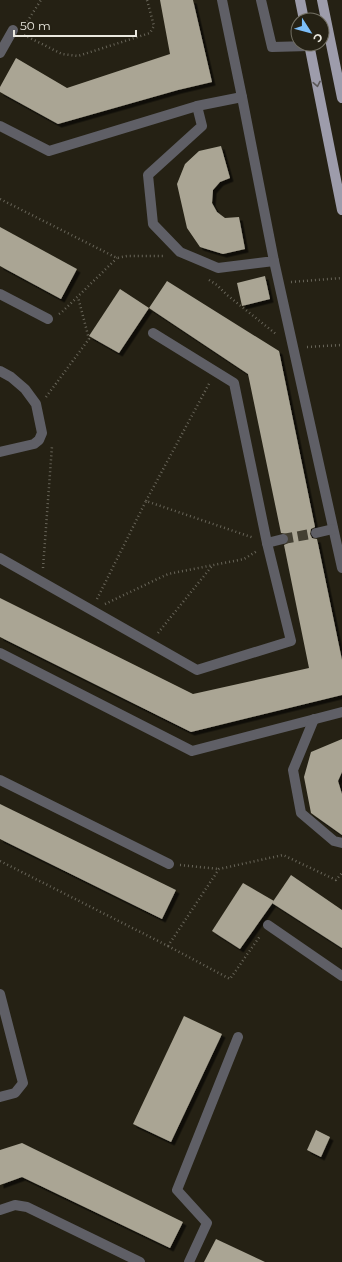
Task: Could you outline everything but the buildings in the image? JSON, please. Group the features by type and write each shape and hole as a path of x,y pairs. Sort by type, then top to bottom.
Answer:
{"main road":[{"path":"300,0 302,12"},
{"path":"322,0 342,98"},
{"path":"310,52 342,210"}],"lane":[{"path":"222,0 274,261 342,568"},
{"path":"261,0 272,47 290,46"},
{"path":"0,53 16,31"},
{"path":"0,126 49,152 197,106 242,97"},
{"path":"197,106 202,126 148,175 153,224 180,252 218,268 274,261"},
{"path":"0,294 48,319"},
{"path":"0,558 197,670 291,641 267,543 234,383 154,333"},
{"path":"0,371 25,389 36,404 42,433 39,440 34,444 0,452"},
{"path":"316,533 333,529"},
{"path":"267,543 283,539"},
{"path":"0,653 192,751 342,712"},
{"path":"314,719 294,770 301,813 334,841 342,844"},
{"path":"0,780 169,864"},
{"path":"268,925 342,976"},
{"path":"0,994 23,1083 15,1093 0,1097"},
{"path":"189,1262 207,1222 177,1190 238,1038"},
{"path":"0,1210 15,1205 28,1207 140,1262"}],"path":[{"path":"41,0 16,31 62,54 78,56 150,33 154,26 147,0"},
{"path":"0,199 118,258"},
{"path":"48,319 62,312 118,258 127,256 169,256"},
{"path":"203,276 217,285 227,295 293,348 342,345"},
{"path":"279,283 342,278"},
{"path":"36,404 45,398 89,339 78,297"},
{"path":"92,610 146,501 216,372"},
{"path":"42,433 52,443 42,582"},
{"path":"146,501 240,532 267,543"},
{"path":"92,610 168,574 244,559 267,543"},
{"path":"150,643 213,565"},
{"path":"169,864 219,869 283,855 336,880 342,873"},
{"path":"0,861 230,979 268,925"},
{"path":"168,946 219,869"}],"tunnel":[{"path":"283,539 316,533"}]}
